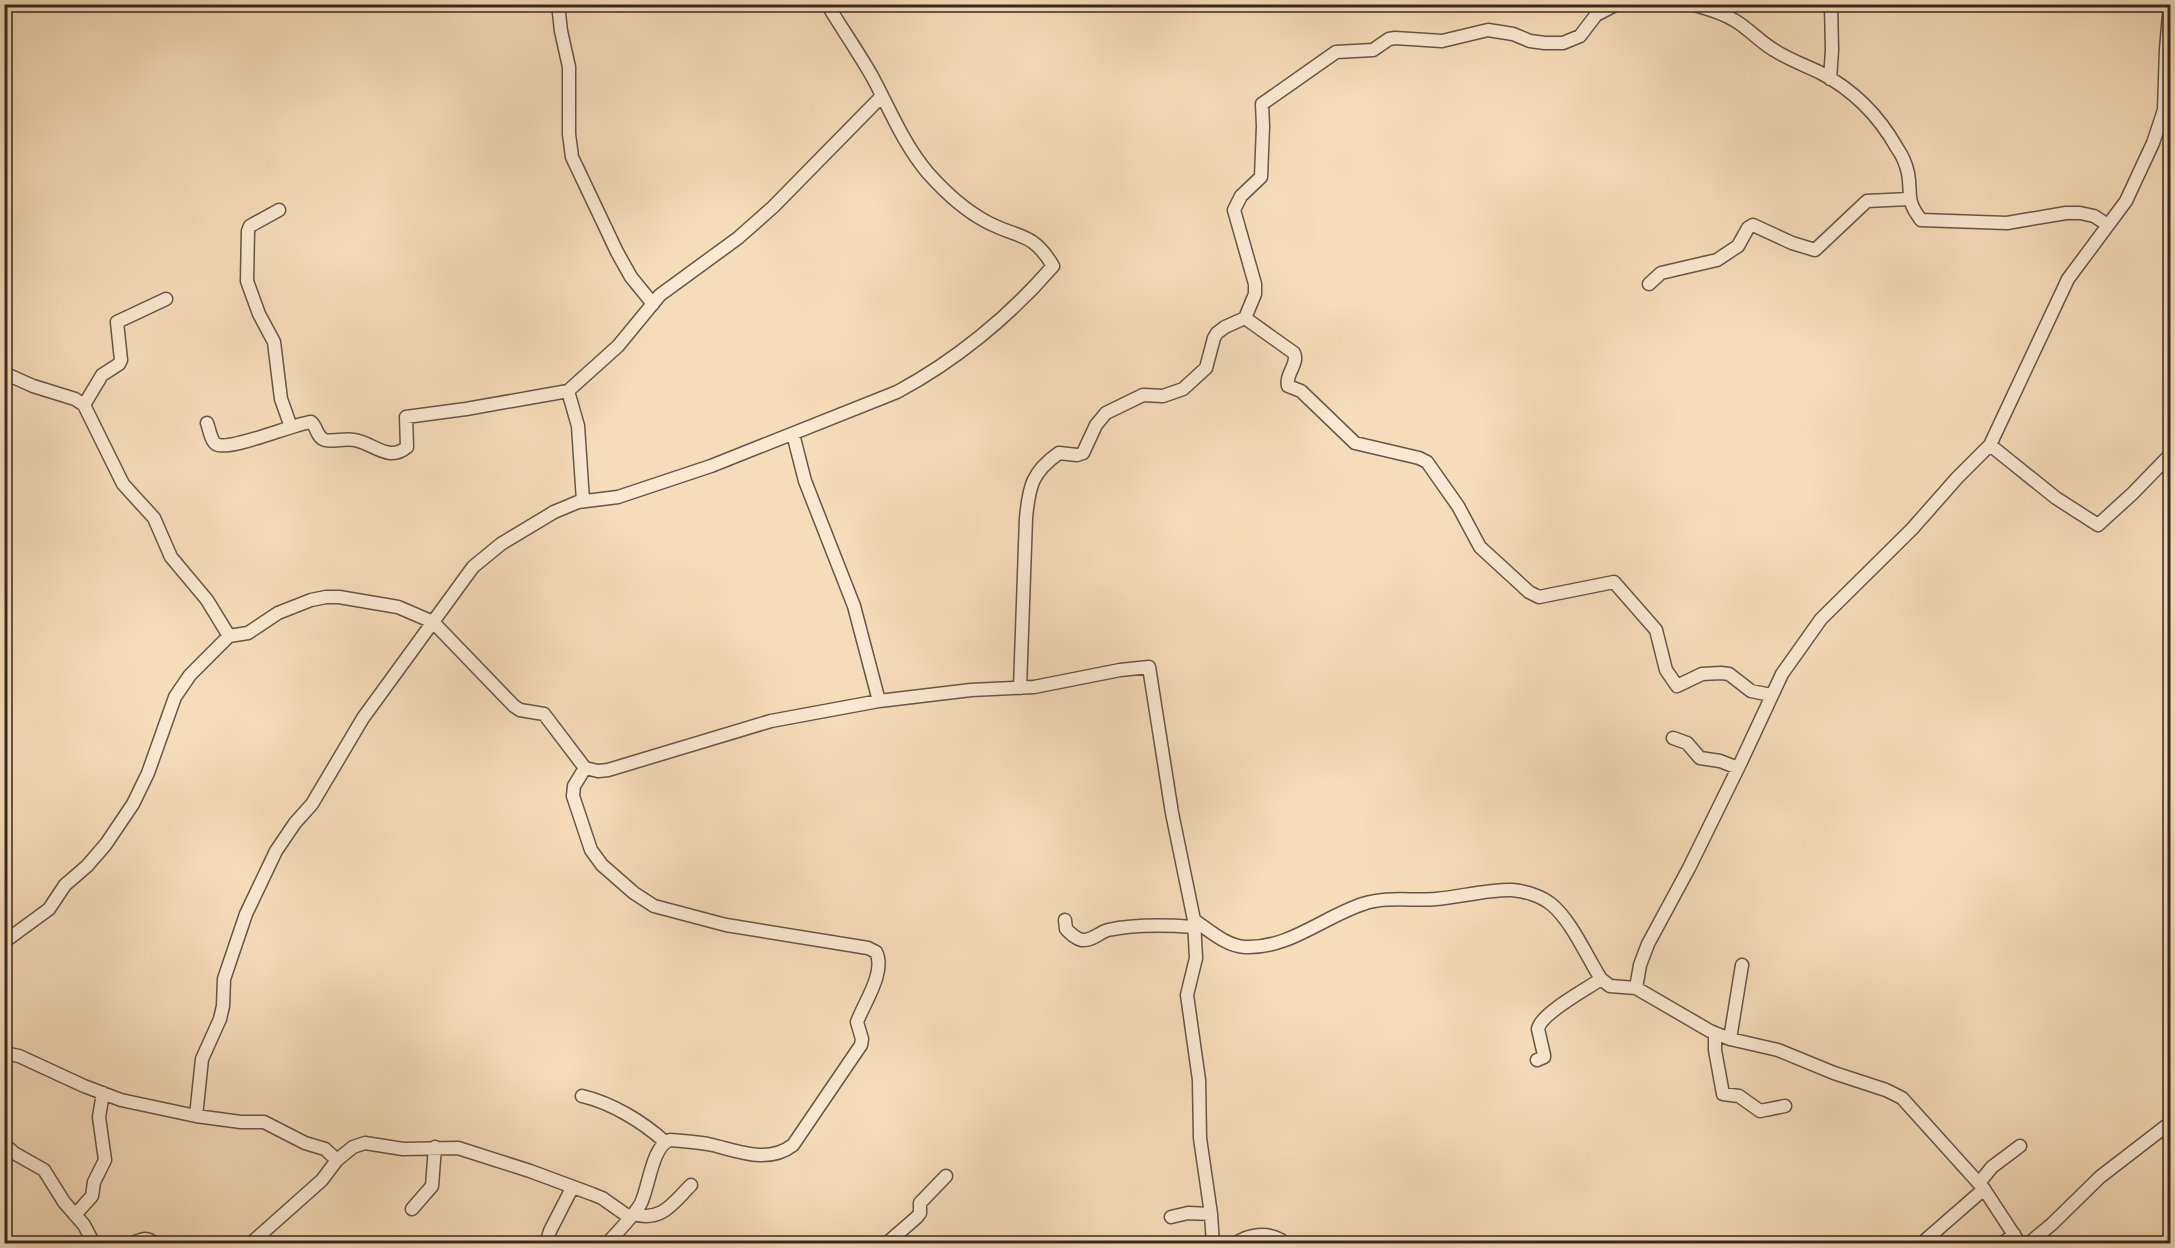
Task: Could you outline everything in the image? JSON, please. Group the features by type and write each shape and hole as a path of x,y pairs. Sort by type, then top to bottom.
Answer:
{"street":[{"path":"558,4 569,67 569,134 572,157 617,252 631,277 652,304"},
{"path":"196,1116 202,1059 220,1019 224,979 253,898 285,836 312,804 363,718 465,577 488,554 554,512 583,501 609,499 634,493 711,466 897,392 968,345 1010,311 1053,267 1047,256 1030,239 988,223 965,207 928,173 909,147 868,70 827,4"},
{"path":"1020,688 1026,518 1032,480 1039,469 1059,453 1077,455 1083,453 1096,425 1110,410 1143,395 1163,396 1177,392 1190,384 1206,368 1217,333 1245,318 1255,294 1256,284 1234,210 1241,196 1261,177 1263,126 1261,108 1265,100 1336,51 1373,50 1389,39 1395,38 1442,41 1488,30 1545,43 1563,43 1580,36 1596,15 1617,4"},
{"path":"1691,4 1722,13 1736,21 1760,42 1830,79 1865,104 1896,145 1908,171 1909,200 1922,220 2007,222 2080,213 2094,216 2108,225"},
{"path":"1830,79 1831,4"},
{"path":"1636,988 1643,955 1738,768 1782,674 1812,630 1990,446 2042,330 2068,279 2082,257 2126,201 2167,110 2166,49 2170,4"},
{"path":"207,423 218,445 234,444 311,422 315,424 320,436 325,440 354,440 381,452 392,453 407,447 406,417 568,391 618,346 652,304 668,289 738,238 773,207 881,97"},
{"path":"1649,284 1661,273 1717,260 1738,246 1748,228 1753,225 1792,243 1815,250 1867,201 1909,200"},
{"path":"279,210 250,226 247,281 259,314 274,342 281,399 291,427"},
{"path":"84,405 102,375 119,364 121,360 117,322 166,299"},
{"path":"1245,318 1294,353 1296,360 1287,381 1288,386 1301,391 1353,441 1427,462 1458,506 1480,548 1529,592 1539,597 1614,582 1656,630 1666,670 1677,686 1702,674 1721,673 1729,674 1751,691 1771,695"},
{"path":"4,373 33,386 75,399 84,405 123,484 154,518 171,557 207,600 229,636"},
{"path":"568,391 578,426 583,501"},
{"path":"793,434 805,481 854,606 879,701"},
{"path":"1990,446 2056,498 2097,525 2132,494 2170,454"},
{"path":"4,942 49,909 65,885 87,867 106,844 133,804 148,773 175,697 190,675 229,636 248,633 278,613 311,600 339,597 398,607 433,622 514,706 520,710 544,714 585,768 598,771 608,770 771,721 879,701 971,690 1020,688 1149,667 1172,813 1194,923 1195,966 1187,995 1199,1080 1200,1138 1213,1244"},
{"path":"1673,738 1686,743 1700,758 1720,761 1738,768"},
{"path":"585,768 574,786 573,796 591,850 602,865 621,882 654,906 717,923 868,948 876,952 879,958 872,989 857,1022 862,1039 861,1045 794,1145 780,1153 765,1155 737,1153 709,1144 670,1140 665,1142 658,1152 641,1204 607,1244"},
{"path":"1065,920 1066,929 1082,940 1114,929 1194,923 1233,945 1256,947 1279,944 1333,917 1374,901 1433,899 1514,890 1540,898 1558,911 1601,979 1610,986 1636,988 1715,1033 1730,1039 1778,1050 1834,1073 1896,1094 1911,1106 1981,1186 2017,1239 2002,1244"},
{"path":"1730,1039 1742,965"},
{"path":"1537,1060 1543,1058 1544,1055 1538,1024 1601,979"},
{"path":"1715,1033 1715,1050 1723,1094 1739,1096 1760,1111 1785,1106"},
{"path":"4,1053 19,1056 121,1100 196,1116 241,1122 264,1122 305,1143 325,1149 337,1160"},
{"path":"75,1215 92,1196 93,1182 105,1160 99,1118 103,1093"},
{"path":"582,1096 617,1110 665,1142"},
{"path":"2028,1244 2057,1220 2100,1177 2170,1123"},
{"path":"250,1244 322,1180 337,1160 360,1143 403,1149 435,1147 466,1150 602,1198 631,1216 642,1217 663,1213 691,1185"},
{"path":"4,1144 14,1153 44,1170 64,1202 84,1225 94,1244"},
{"path":"1921,1244 1981,1186 1992,1167 2020,1146"},
{"path":"412,1209 432,1186 435,1147"},
{"path":"886,1244 917,1217 920,1213 920,1203 946,1176"},
{"path":"546,1244 550,1230 572,1188"},
{"path":"1171,1217 1188,1213 1211,1214"},
{"path":"1235,1244 1248,1236 1266,1235 1281,1240"},
{"path":"131,1244 144,1238 148,1238 155,1244"}]}
